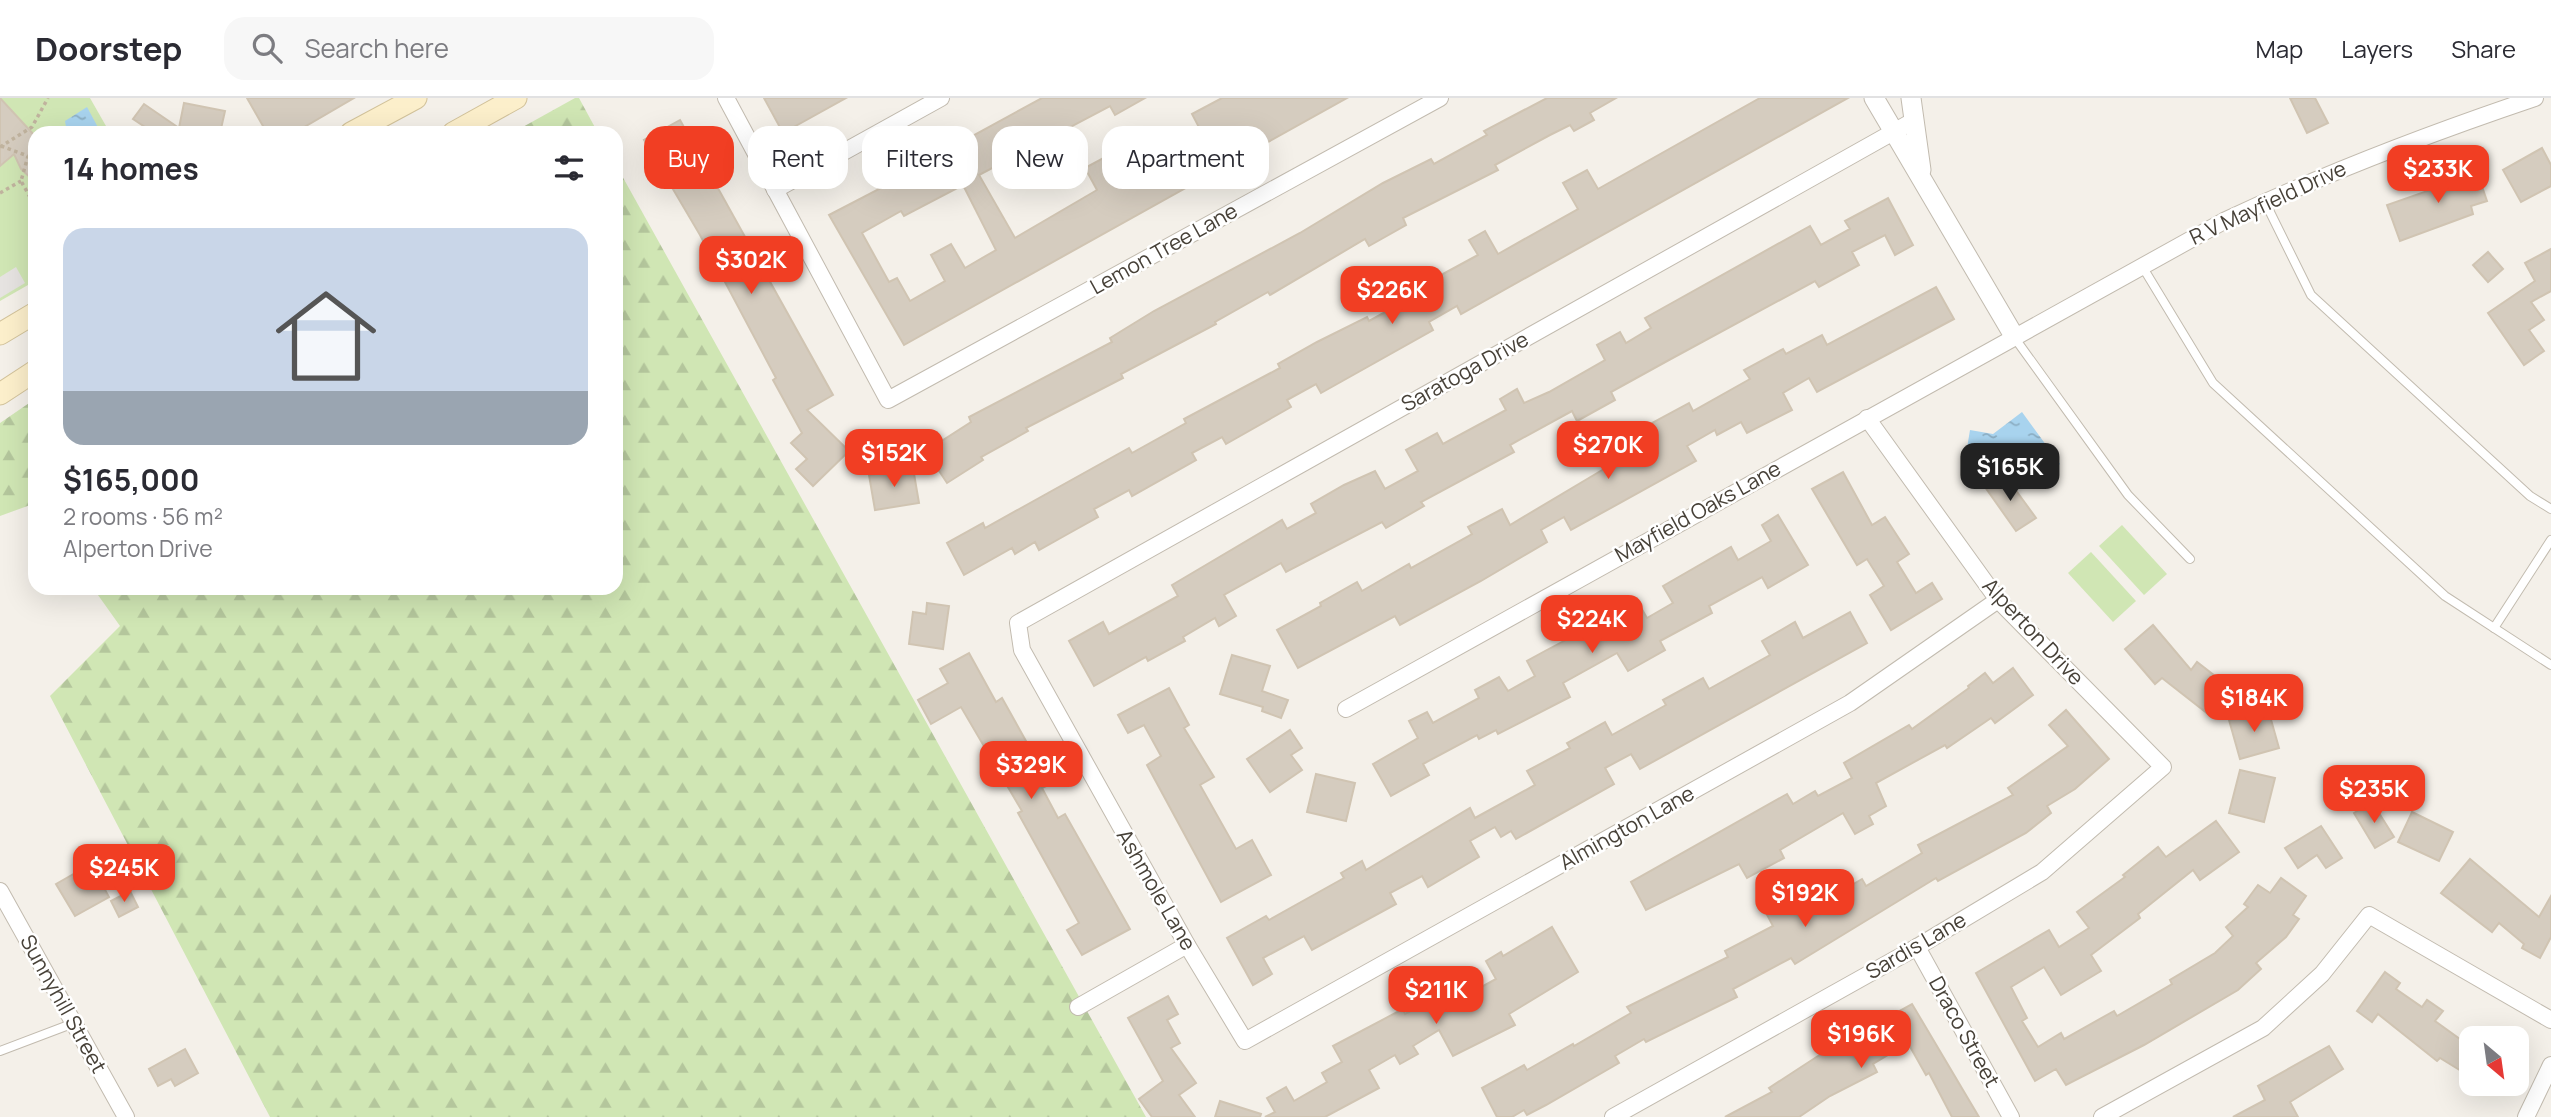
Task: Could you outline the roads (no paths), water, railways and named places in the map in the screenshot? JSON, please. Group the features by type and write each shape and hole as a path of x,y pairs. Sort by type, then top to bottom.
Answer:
{"main road":[{"path":"364,126 416,98"},
{"path":"466,126 516,98"},
{"path":"0,334 28,317"},
{"path":"0,394 28,376"}],"street":[{"path":"726,98 775,190 941,98"},
{"name":"Lemon Tree Lane","path":"775,190 888,400 1412,105 1440,98"},
{"path":"1874,98 2014,336"},
{"path":"1911,98 1922,178"},
{"name":"R V Mayfield Drive","path":"2014,336 2265,202 2409,140 2535,98"},
{"name":"Saratoga Drive","path":"1018,623 1913,121"},
{"name":"Mayfield Oaks Lane","path":"1346,709 2014,336"},
{"name":"Alperton Drive","path":"1867,418 1998,600 2163,767"},
{"name":"Almington Lane","path":"1245,1041 1850,703 1998,600"},
{"name":"Ashmole Lane","path":"1018,623 1022,650 1187,945 1245,1041"},
{"name":"Sardis Lane","path":"1613,1117 1917,947 2042,872 2163,767"},
{"name":"Sunnyhill Street","path":"0,891 126,1117"},
{"path":"2102,1117 2263,1028 2322,974 2369,915 2551,1020"},
{"path":"1078,1007 1187,945"},
{"name":"Draco Street","path":"1917,947 2011,1117"},
{"path":"2526,1117 2551,1065"}],"lane":[{"path":"2265,202 2311,295 2530,496 2551,509"},
{"path":"2142,266 2213,383 2445,596 2551,665"},
{"path":"2014,336 2128,495 2189,559"},
{"path":"2494,628 2551,540"},
{"path":"0,1051 74,1023"}],"water":[{"path":"87,107 97,126 66,126 65,121"},
{"path":"2022,412 2060,464 2032,485 2014,462 1966,454 1970,430 1993,434"}]}
